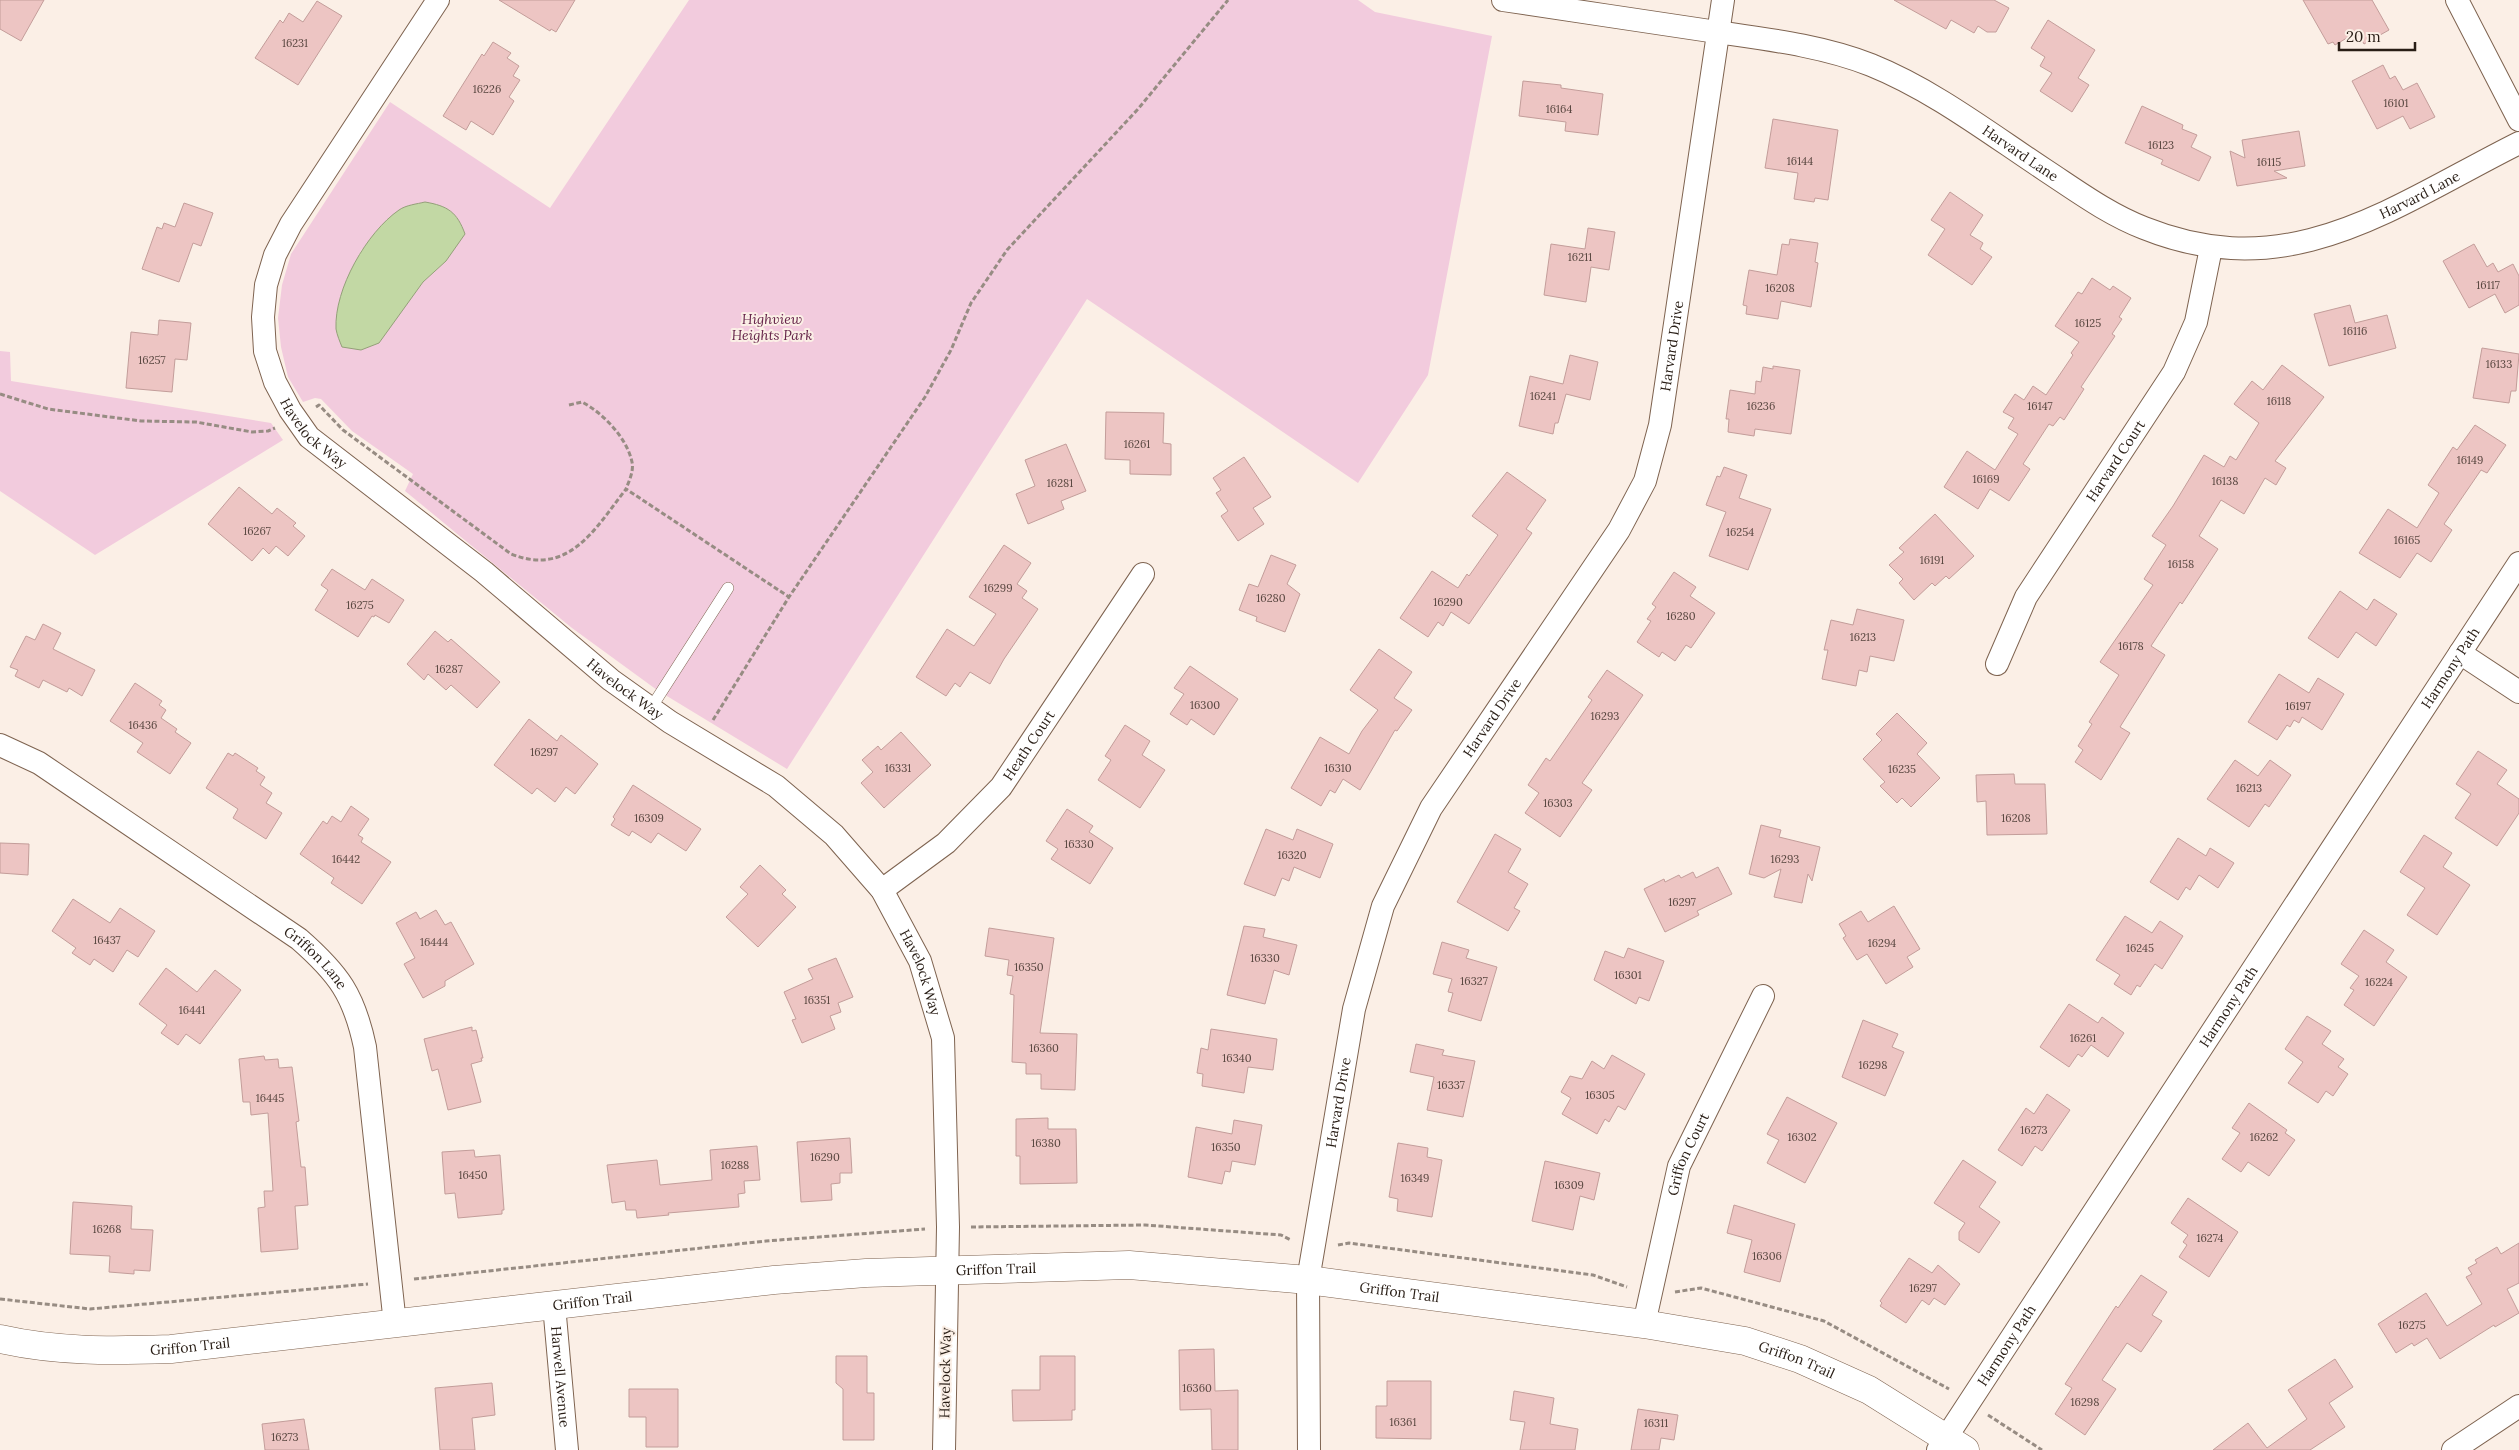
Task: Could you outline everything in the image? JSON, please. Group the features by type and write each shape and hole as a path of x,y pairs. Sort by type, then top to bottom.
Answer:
{"street":[{"name":"Havelock Way","path":"438,0 291,224 275,255 266,285 263,317 265,351 275,382 309,437 334,458 484,572 611,680 650,708 776,786 834,835 882,890 920,961 943,1038 948,1227 944,1450"},
{"name":"Harvard Lane","path":"1503,0 1789,43 1829,52 1868,64 1906,81 2106,210 2142,228 2178,240 2211,248 2277,247 2340,233 2372,219 2519,143"},
{"name":"Harvard Drive","path":"1309,1450 1308,1280 1354,1009 1383,906 1431,808 1619,530 1645,481 1660,425 1723,0"},
{"path":"2457,0 2519,120"},
{"name":"Harvard Court","path":"1997,664 2026,597 2174,372 2196,322 2211,248"},
{"name":"Harmony Path","path":"1950,1446 2519,563"},
{"name":"Heath Court","path":"882,890 946,843 1001,787 1143,574"},
{"path":"2460,653 2519,692"},
{"name":"Griffon Lane","path":"0,745 39,763 299,939 324,960 343,985 358,1015 364,1047 395,1324"},
{"name":"Griffon Court","path":"1644,1324 1679,1166 1763,996"},
{"name":"Griffon Trail","path":"0,1339 37,1348 94,1351 171,1349 774,1280 947,1270 1129,1265 1308,1280 1644,1324 1746,1341 1800,1359 1869,1390 1950,1446"},
{"name":"Harwell Avenue","path":"554,1304 567,1450"},
{"path":"2453,1450 2519,1406"}],"lane":[{"path":"650,708 728,588"}],"path":[{"path":"700,740 789,596 924,397 952,350 971,303 1007,250 1138,110 1228,0"},
{"path":"0,394 48,409 141,422 196,422 252,432 268,431 319,405 343,430 496,545 525,560 540,561 558,558 584,541 626,489 633,464 624,444 604,416 582,402 570,405"},
{"path":"626,489 789,596"},
{"path":"0,1299 90,1309 230,1298 390,1282 766,1241 948,1227 1146,1225 1280,1236 1313,1249"}],"green space":[{"name":"Highview Heights Park","path":"689,0 1358,0 1375,12 1492,36 1428,375 1358,483 1087,299 787,769 657,690 572,628 405,491 413,474 352,431 321,399 315,398 303,402 288,377 281,347 278,318 282,285 291,254 390,102 550,208","holes":["362,249 446,261 423,282 399,315 339,305 346,283"]},
{"path":"0,351 10,352 11,381 271,423 283,440 95,555 0,491"}],"shaded area":[{"path":"425,202 451,211 459,220 465,234 446,261 423,282 379,343 361,350 342,347 336,329 337,313 347,280 364,247 375,232 399,210"}],"building":[{"path":"0,0 44,0 21,41 0,29"},
{"path":"499,0 575,0 556,32 551,29 550,31"},
{"path":"1894,0 1994,0 2009,8 1996,32 1987,32 1978,26 1974,33 1951,20 1946,29"},
{"path":"2303,0 2372,0 2389,30 2364,44 2357,32 2335,45 2333,42 2328,44"},
{"path":"317,1 342,16 298,85 255,58 280,20 283,23 289,13 303,22"},
{"path":"2048,20 2095,50 2078,78 2089,85 2072,112 2040,91 2052,73 2040,66 2045,57 2031,48"},
{"path":"493,42 511,53 507,58 519,66 513,76 520,80 509,97 514,101 493,135 471,121 466,130 443,116 482,54 484,56"},
{"path":"2383,65 2390,79 2395,76 2403,90 2417,83 2435,117 2410,129 2403,116 2377,129 2352,81"},
{"path":"1523,81 1561,85 1561,88 1603,94 1598,135 1565,131 1566,122 1519,116"},
{"path":"2142,106 2183,125 2182,129 2197,135 2191,147 2211,157 2199,181 2161,164 2163,160 2125,143"},
{"path":"1773,119 1838,130 1828,200 1815,198 1814,202 1794,199 1798,173 1765,168"},
{"path":"2299,131 2305,166 2274,171 2287,178 2237,186 2230,151 2245,158 2242,140"},
{"path":"1950,192 1983,215 1970,235 1983,243 1980,249 1992,257 1972,285 1928,255 1945,229 1931,220"},
{"path":"184,203 213,213 201,246 193,243 179,282 142,269 157,227 162,229 164,223 175,227"},
{"path":"1588,228 1615,232 1609,270 1591,267 1586,302 1544,295 1551,244 1585,249"},
{"path":"1790,239 1818,243 1815,262 1818,263 1811,307 1781,301 1778,319 1746,314 1747,306 1743,305 1749,270 1777,275 1782,244 1789,245"},
{"path":"2474,244 2487,267 2493,263 2498,272 2513,264 2519,276 2519,305 2505,313 2495,294 2469,308 2443,261"},
{"path":"2092,278 2110,290 2113,286 2131,298 2119,317 2122,319 2112,334 2115,336 2081,387 2084,389 2064,420 2060,417 2053,426 2049,424 2023,464 2030,469 2009,501 1990,489 1978,509 1944,487 1967,451 1995,470 2018,434 2008,428 2014,418 2003,412 2015,394 2024,400 2033,386 2046,395 2073,355 2071,353 2079,342 2055,326 2078,292 2082,294"},
{"path":"2350,305 2355,323 2387,315 2396,348 2329,366 2314,314"},
{"path":"159,320 191,323 187,360 175,359 172,392 126,388 131,332 158,335"},
{"path":"2482,348 2519,354 2516,391 2511,391 2509,403 2473,398"},
{"path":"1570,355 1598,362 1590,400 1566,394 1553,434 1519,426 1530,376 1563,384"},
{"path":"2282,365 2324,397 2275,461 2286,468 2276,485 2265,478 2244,514 2221,500 2199,536 2218,549 2182,604 2180,602 2151,646 2165,655 2120,727 2130,733 2101,780 2075,762 2083,750 2078,746 2092,724 2089,722 2119,675 2100,662 2153,585 2144,579 2166,545 2152,536 2204,455 2224,467 2230,456 2236,460 2259,423 2234,404 2252,381 2263,390"},
{"path":"1773,366 1800,370 1791,434 1755,429 1754,436 1728,432 1729,419 1726,419 1730,390 1755,394 1756,381 1761,382 1763,367 1773,369"},
{"path":"1106,412 1164,413 1163,443 1171,444 1171,475 1130,474 1130,460 1105,459"},
{"path":"2475,425 2506,445 2487,473 2481,470 2444,524 2452,530 2431,562 2417,553 2400,578 2359,553 2388,509 2417,528 2439,493 2428,485 2453,447 2457,450"},
{"path":"1066,444 1086,491 1061,501 1064,509 1028,524 1016,494 1035,486 1025,460"},
{"path":"1244,457 1271,497 1253,508 1264,524 1238,541 1221,516 1228,511 1216,493 1221,490 1213,478"},
{"path":"1724,467 1747,475 1739,498 1771,509 1748,570 1709,556 1726,512 1706,505 1717,476 1720,477"},
{"path":"1507,472 1546,500 1526,529 1532,533 1469,624 1451,612 1443,626 1438,622 1428,637 1400,618 1432,571 1458,588 1467,574 1469,576 1498,535 1472,516"},
{"path":"239,487 272,514 277,508 296,523 293,526 305,536 288,556 276,546 269,554 263,548 252,561 208,524"},
{"path":"1935,514 1974,556 1949,579 1946,576 1935,586 1932,583 1914,600 1899,583 1903,579 1889,565 1904,552 1899,548"},
{"path":"1004,545 1031,563 1017,584 1027,591 1022,598 1038,609 1004,659 990,684 970,672 960,687 955,683 946,696 916,677 947,629 974,646 996,614 969,597"},
{"path":"1271,555 1296,565 1287,584 1300,594 1285,632 1256,621 1257,617 1239,610 1249,584 1258,587"},
{"path":"332,569 365,590 372,579 404,600 389,623 375,615 374,617 372,616 358,637 315,610 328,590 321,585"},
{"path":"1674,572 1696,587 1690,596 1715,613 1691,648 1686,645 1675,661 1662,652 1659,657 1637,642 1651,621 1647,619 1656,607 1652,604"},
{"path":"2340,591 2367,610 2374,599 2397,614 2376,646 2356,632 2338,658 2308,638"},
{"path":"1857,609 1904,620 1894,661 1870,656 1867,672 1859,670 1856,686 1822,679 1828,650 1824,650 1831,620 1853,625"},
{"path":"43,624 61,633 53,649 95,670 82,696 69,688 67,692 43,680 39,688 15,676 18,670 10,667 26,636 35,640"},
{"path":"435,631 448,642 451,639 500,682 477,708 451,685 446,690 428,674 424,680 407,664"},
{"path":"1379,649 1412,672 1394,698 1412,710 1397,731 1395,730 1360,790 1343,779 1335,793 1330,790 1321,806 1291,788 1320,737 1349,754 1362,731 1378,710 1350,690"},
{"path":"1190,666 1238,699 1214,735 1191,719 1187,725 1170,714 1184,694 1174,688"},
{"path":"1607,670 1643,695 1582,783 1592,790 1560,837 1525,813 1539,793 1528,785 1546,758 1550,761 1592,700 1588,697"},
{"path":"2279,674 2309,693 2318,678 2344,694 2322,730 2302,717 2299,723 2294,720 2290,727 2287,725 2277,740 2248,722"},
{"path":"135,683 162,701 159,705 166,710 161,718 177,729 175,732 191,743 170,774 137,752 143,743 110,721"},
{"path":"1897,713 1927,743 1917,754 1940,778 1911,807 1902,798 1897,803 1880,786 1885,782 1863,759 1882,740 1876,734"},
{"path":"529,719 557,741 561,735 598,764 575,794 566,787 555,802 537,788 532,794 494,765"},
{"path":"1125,725 1150,741 1142,755 1165,770 1140,808 1098,780 1111,760 1105,756"},
{"path":"901,732 931,765 884,808 861,783 873,772 862,760 878,746 881,750"},
{"path":"2478,751 2507,770 2497,784 2519,799 2519,813 2497,846 2455,818 2471,794 2456,784"},
{"path":"228,753 233,756 235,753 258,768 256,771 265,777 260,785 272,793 266,803 282,813 266,839 233,818 238,809 206,788"},
{"path":"2235,760 2258,776 2270,760 2291,775 2269,807 2265,804 2249,827 2207,799"},
{"path":"2014,774 2015,784 2045,784 2047,834 1987,835 1986,801 1977,802 1976,775"},
{"path":"633,785 701,829 686,851 658,833 651,843 632,831 629,836 611,825 615,819 613,817"},
{"path":"351,806 369,819 358,835 363,838 361,842 391,862 362,904 331,883 334,878 300,854 323,821 327,824 332,816 341,822"},
{"path":"1067,809 1093,826 1089,832 1113,848 1090,884 1051,859 1058,849 1046,841"},
{"path":"1761,825 1781,830 1779,837 1820,847 1812,881 1808,874 1802,903 1774,897 1781,869 1764,878 1749,874"},
{"path":"1266,829 1293,840 1297,829 1333,844 1320,878 1294,867 1289,881 1282,878 1275,896 1244,884"},
{"path":"1495,834 1521,849 1508,872 1528,884 1514,908 1520,911 1508,931 1457,902"},
{"path":"2424,835 2452,853 2443,867 2470,885 2437,935 2407,915 2425,888 2400,872"},
{"path":"2178,838 2206,856 2210,848 2234,863 2218,888 2199,875 2190,890 2186,887 2178,900 2150,882"},
{"path":"0,843 29,844 28,875 0,873"},
{"path":"760,865 786,890 782,894 796,907 758,947 726,917 748,894 740,887"},
{"path":"1718,867 1732,894 1697,911 1699,915 1665,932 1644,889 1664,879 1665,882 1679,875 1681,878 1693,872 1696,878"},
{"path":"73,899 110,923 120,908 155,931 138,957 127,950 113,972 94,959 90,965 72,953 76,948 52,931"},
{"path":"1894,906 1920,949 1907,957 1913,967 1886,984 1867,954 1857,960 1843,938 1846,936 1839,924 1861,911 1868,922"},
{"path":"436,910 445,925 451,922 474,964 445,981 445,986 423,998 404,964 415,958 396,923 416,912 420,919"},
{"path":"2125,916 2152,933 2160,921 2183,936 2162,969 2155,964 2140,987 2137,985 2131,995 2114,984 2120,975 2096,960"},
{"path":"1244,926 1265,929 1263,937 1297,945 1289,975 1274,970 1265,1004 1227,995"},
{"path":"989,928 1054,938 1040,1033 1077,1034 1075,1090 1041,1089 1041,1074 1026,1074 1026,1063 1012,1062 1014,995 1010,994 1013,976 1007,975 1009,960 985,956"},
{"path":"2364,930 2394,950 2386,962 2407,977 2374,1026 2344,1005 2354,990 2350,988 2359,976 2341,964"},
{"path":"1442,942 1469,950 1466,958 1497,967 1481,1021 1448,1011 1453,993 1448,992 1452,979 1433,974"},
{"path":"1628,948 1664,961 1649,1001 1639,997 1636,1004 1594,980 1605,951 1624,958"},
{"path":"836,958 853,997 838,1003 841,1012 830,1016 835,1029 802,1043 792,1020 796,1019 784,992 813,979 808,969"},
{"path":"166,968 197,992 215,970 241,990 200,1044 186,1034 178,1045 161,1033 167,1025 139,1004"},
{"path":"2069,1004 2098,1023 2102,1017 2124,1033 2108,1057 2091,1045 2082,1057 2078,1054 2069,1067 2040,1047"},
{"path":"2307,1016 2331,1031 2322,1044 2344,1059 2338,1067 2348,1074 2333,1096 2326,1091 2318,1103 2288,1083 2303,1062 2285,1049"},
{"path":"1863,1020 1898,1034 1892,1047 1904,1052 1885,1096 1842,1077"},
{"path":"472,1027 472,1031 476,1030 483,1058 481,1058 482,1061 471,1064 481,1102 448,1110 438,1069 432,1071 424,1039"},
{"path":"1211,1029 1277,1039 1273,1070 1248,1067 1244,1093 1202,1086 1203,1074 1197,1073 1201,1048 1208,1050"},
{"path":"1416,1044 1444,1050 1442,1055 1475,1061 1463,1117 1427,1110 1434,1077 1410,1072"},
{"path":"1612,1055 1645,1074 1625,1110 1618,1106 1609,1122 1605,1119 1597,1134 1562,1114 1571,1098 1561,1092 1570,1076 1582,1079 1592,1061 1604,1069"},
{"path":"264,1056 265,1060 278,1059 279,1068 292,1067 299,1121 296,1122 301,1167 305,1167 308,1205 295,1206 298,1249 261,1252 258,1208 265,1207 264,1191 273,1191 268,1113 251,1115 250,1102 243,1102 239,1059"},
{"path":"2047,1094 2070,1110 2042,1151 2035,1146 2022,1166 1998,1150 2026,1108 2034,1114"},
{"path":"1787,1097 1837,1123 1805,1183 1767,1163 1779,1140 1767,1134"},
{"path":"2249,1103 2287,1130 2285,1133 2295,1140 2269,1176 2248,1162 2241,1172 2222,1159 2240,1133 2232,1128"},
{"path":"1048,1118 1048,1129 1076,1129 1077,1183 1020,1184 1020,1156 1016,1156 1016,1119"},
{"path":"1234,1120 1262,1125 1255,1165 1232,1161 1230,1172 1225,1171 1222,1184 1188,1177 1196,1127 1232,1134"},
{"path":"850,1138 852,1173 840,1173 840,1183 831,1184 832,1200 801,1202 797,1142"},
{"path":"1398,1143 1428,1148 1427,1157 1442,1160 1432,1217 1397,1211 1398,1199 1389,1197"},
{"path":"757,1146 760,1180 744,1181 745,1193 738,1194 739,1207 668,1213 669,1215 637,1218 636,1210 626,1210 625,1201 612,1203 607,1165 657,1160 660,1185 712,1180 710,1150"},
{"path":"474,1150 475,1157 500,1155 504,1210 502,1210 502,1214 458,1218 455,1193 445,1194 442,1152"},
{"path":"1963,1160 1996,1182 1979,1207 2000,1222 1979,1253 1959,1240 1959,1232 1965,1223 1934,1203"},
{"path":"1545,1161 1600,1173 1594,1200 1580,1196 1573,1230 1532,1221"},
{"path":"2188,1198 2238,1232 2209,1277 2179,1257 2187,1245 2183,1242 2188,1235 2171,1223"},
{"path":"73,1202 132,1206 131,1229 153,1230 150,1271 134,1270 134,1274 109,1272 110,1256 70,1254"},
{"path":"1734,1205 1795,1224 1780,1282 1744,1272 1752,1240 1727,1233"},
{"path":"2519,1243 2519,1283 2507,1289 2519,1313 2495,1327 2494,1325 2440,1359 2427,1338 2414,1346 2412,1343 2396,1353 2378,1324 2426,1293 2447,1326 2482,1304 2466,1277 2472,1274 2468,1268 2477,1263 2475,1260 2497,1247 2501,1254"},
{"path":"1909,1258 1932,1273 1938,1265 1960,1284 1945,1305 1934,1298 1929,1305 1922,1300 1906,1323 1880,1306 1882,1303 1880,1301"},
{"path":"2141,1275 2167,1292 2152,1315 2162,1321 2141,1352 2127,1343 2102,1380 2116,1389 2085,1435 2055,1414 2072,1388 2065,1384 2116,1306 2118,1308"},
{"path":"1214,1349 1215,1391 1238,1390 1238,1450 1212,1450 1211,1409 1180,1410 1179,1350"},
{"path":"836,1356 867,1356 867,1393 874,1393 874,1440 843,1440 843,1389 836,1383"},
{"path":"1040,1356 1075,1356 1075,1410 1072,1410 1072,1420 1013,1421 1012,1390 1040,1390"},
{"path":"2335,1359 2353,1387 2329,1403 2345,1427 2310,1450 2213,1450 2248,1423 2267,1448 2307,1419 2288,1390"},
{"path":"1387,1381 1431,1381 1431,1439 1376,1438 1376,1406 1387,1406"},
{"path":"492,1383 495,1415 472,1418 475,1450 440,1450 435,1388"},
{"path":"629,1389 678,1389 678,1447 646,1447 646,1417 629,1417"},
{"path":"1514,1391 1554,1398 1550,1424 1578,1429 1575,1450 1520,1450 1525,1422 1510,1420"},
{"path":"1638,1409 1678,1415 1674,1440 1661,1438 1659,1450 1631,1450"},
{"path":"304,1419 309,1450 265,1450 262,1424"}]}
